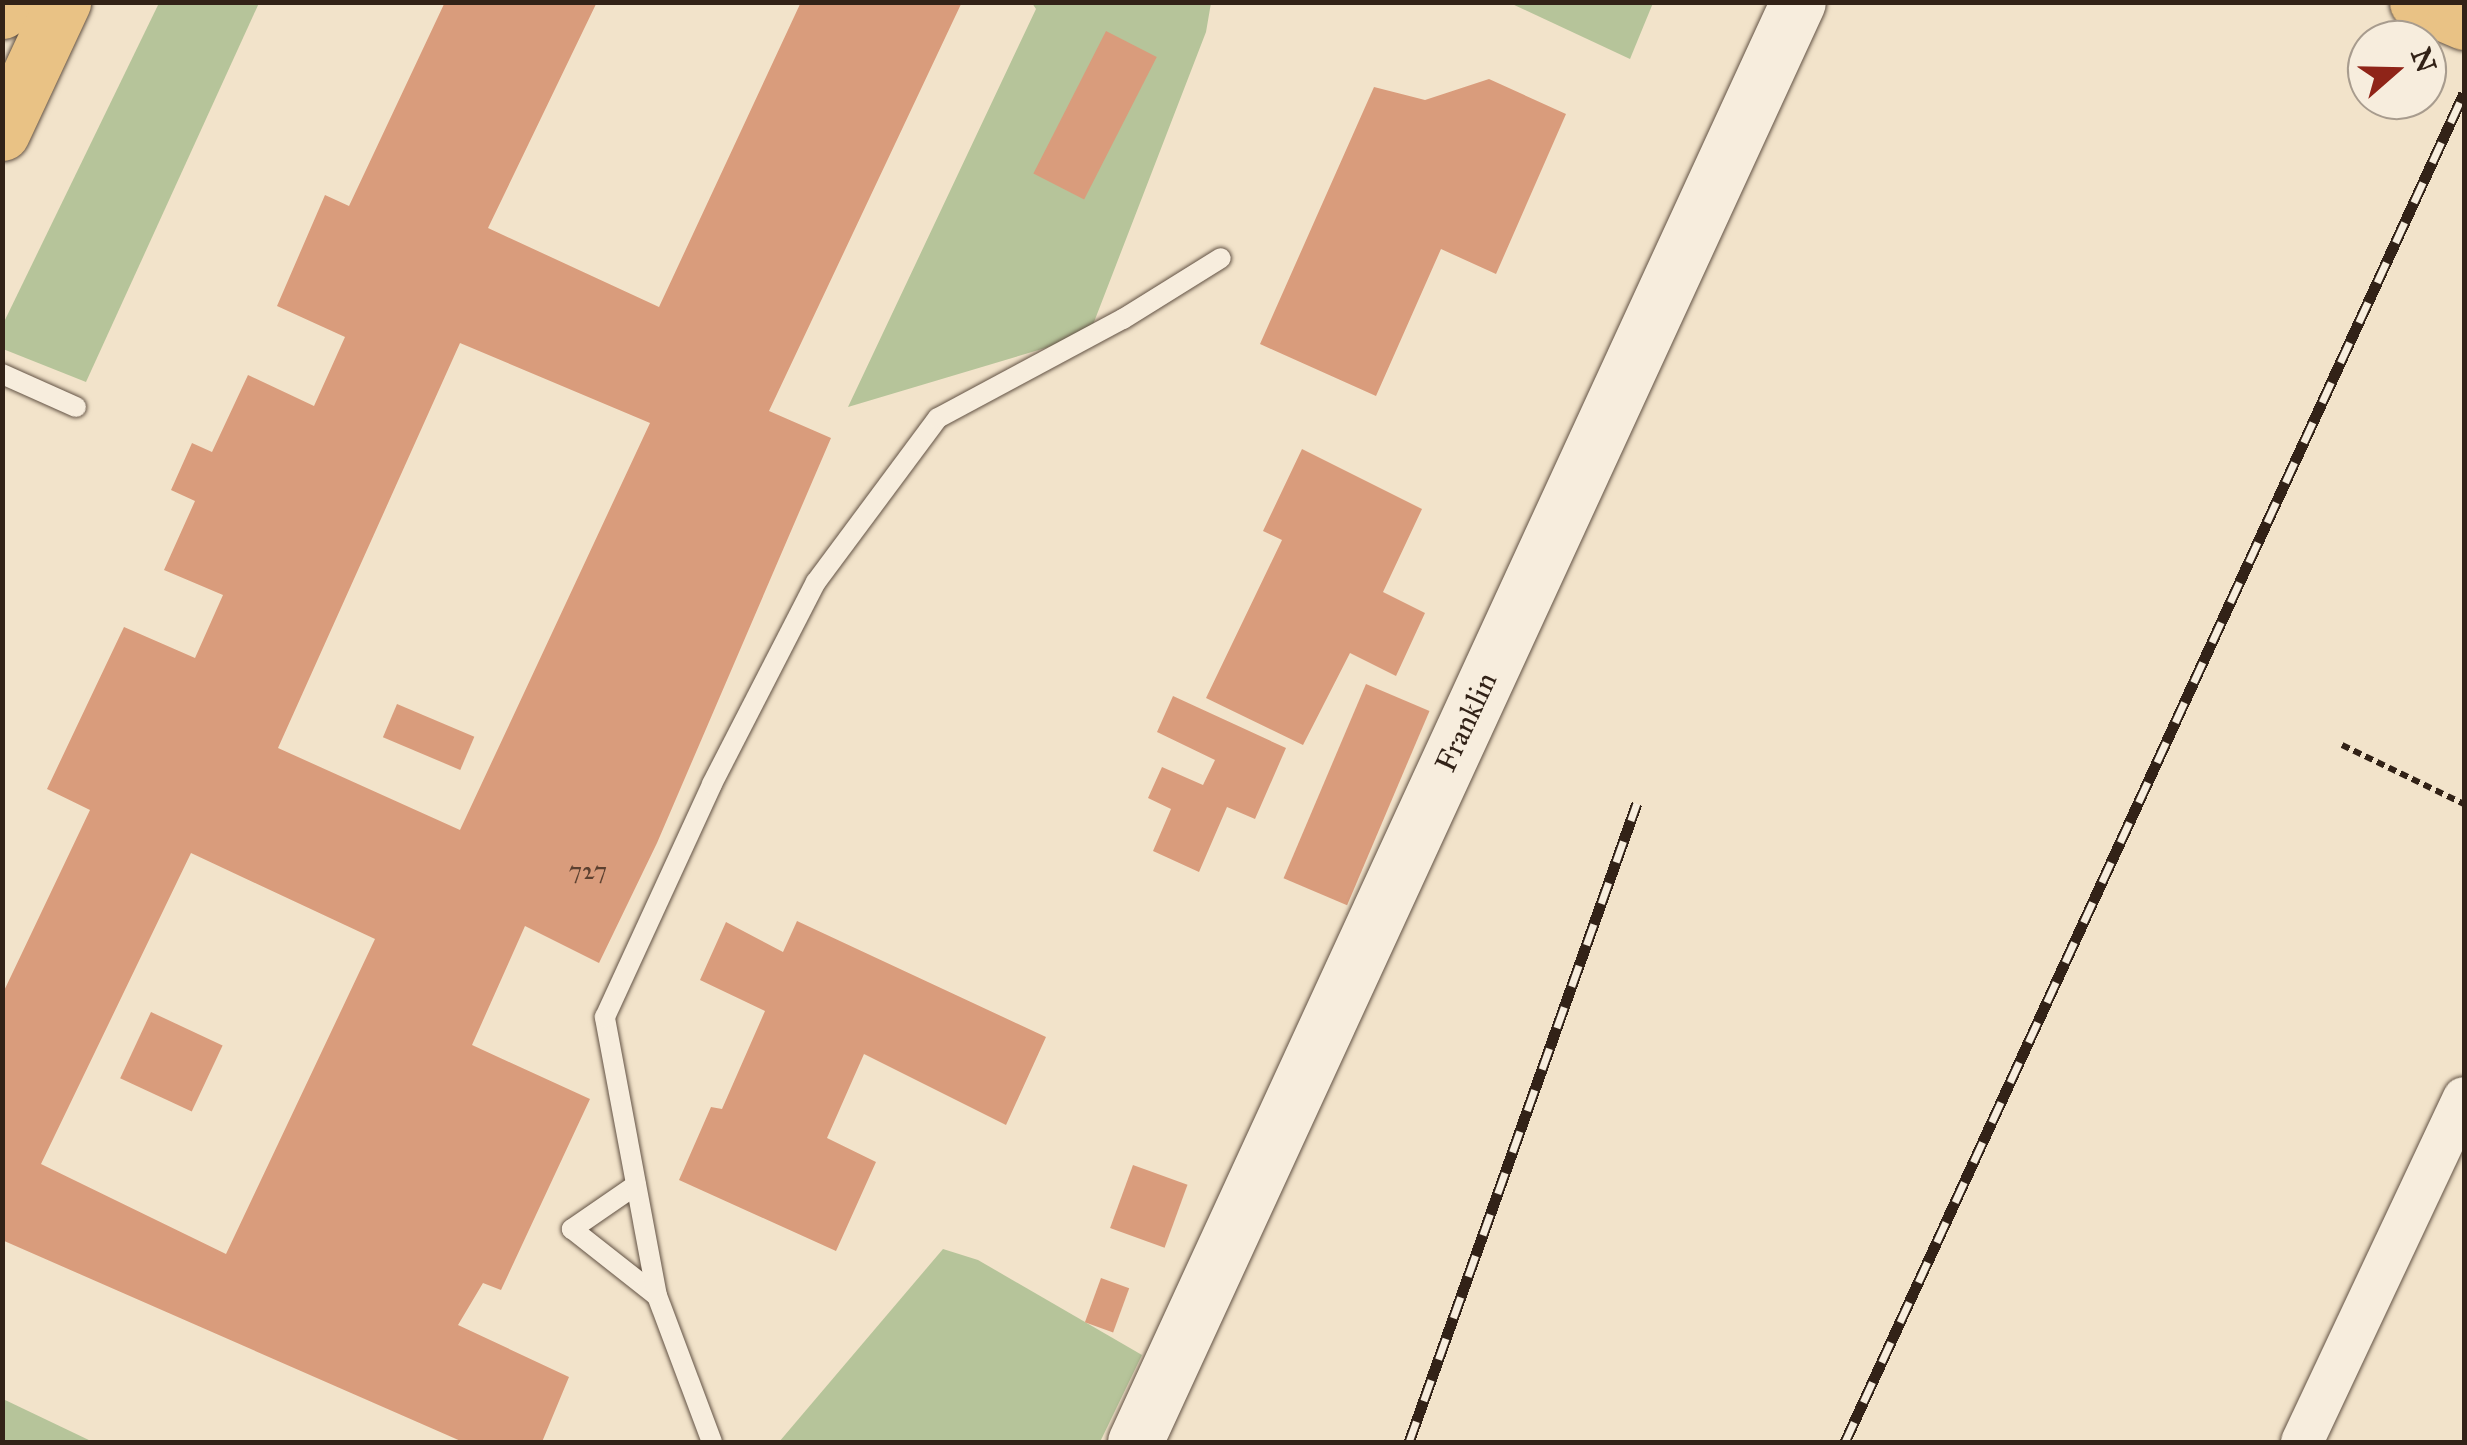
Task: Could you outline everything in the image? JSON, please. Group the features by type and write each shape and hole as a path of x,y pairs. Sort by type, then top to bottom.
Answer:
{"main road":[{"path":"2,11 6,2"},
{"path":"2,133 63,2"},
{"path":"2417,2 2464,22"}],"street":[{"name":"Franklin","path":"1135,1442 1798,2"},
{"path":"2302,1442 2464,1098"}],"lane":[{"path":"712,1442 656,1296 605,1017 712,784 816,582 938,418 1123,320 1222,258"},
{"path":"2,374 76,407"},
{"path":"636,1184 572,1228 656,1296"}],"path":[{"path":"2342,745 2464,804"}],"green space":[{"path":"159,3 259,3 86,382 3,349 3,324"},
{"path":"1032,3 1211,3 1206,32 1089,335 848,407 1036,9"},
{"path":"1510,3 1653,3 1630,59"},
{"path":"943,1249 978,1260 1142,1355 1100,1442 779,1442"},
{"path":"3,1399 93,1442 3,1442"}],"building":[{"path":"445,2 597,2 488,228 659,307 801,2 962,2 769,411 831,438 657,843 599,963 525,926 472,1045 590,1099 501,1290 483,1283 458,1325 569,1377 542,1442 463,1442 2,1240 2,995 90,810 47,789 124,627 195,658 223,595 164,570 195,501 171,490 192,443 212,452 248,375 314,406 345,337 277,306 325,195 349,206","holes":["460,343 650,423 460,830 278,748","191,853 375,939 226,1254 41,1164"]},
{"path":"1106,31 1157,57 1084,199 1033,174"},
{"path":"1489,79 1566,114 1496,274 1441,249 1376,396 1260,344 1374,87 1425,100"},
{"path":"1302,449 1422,509 1383,592 1425,613 1396,676 1350,653 1303,745 1206,698 1282,540 1263,531"},
{"path":"1366,684 1430,711 1347,905 1284,878"},
{"path":"1173,696 1286,748 1255,819 1227,807 1199,872 1153,851 1171,809 1148,798 1162,767 1203,785 1215,760 1157,732"},
{"path":"397,704 474,737 460,770 383,737"},
{"path":"797,921 1046,1037 1006,1125 864,1054 827,1138 876,1162 836,1251 679,1180 711,1107 722,1109 765,1011 700,980 726,922 783,952"},
{"path":"151,1012 223,1045 192,1112 120,1078"},
{"path":"1133,1165 1188,1185 1165,1248 1110,1228"},
{"path":"1101,1278 1129,1288 1113,1332 1085,1322"}],"railway":[{"path":"1845,1442 2464,93"},
{"path":"1409,1442 1637,803"}]}
